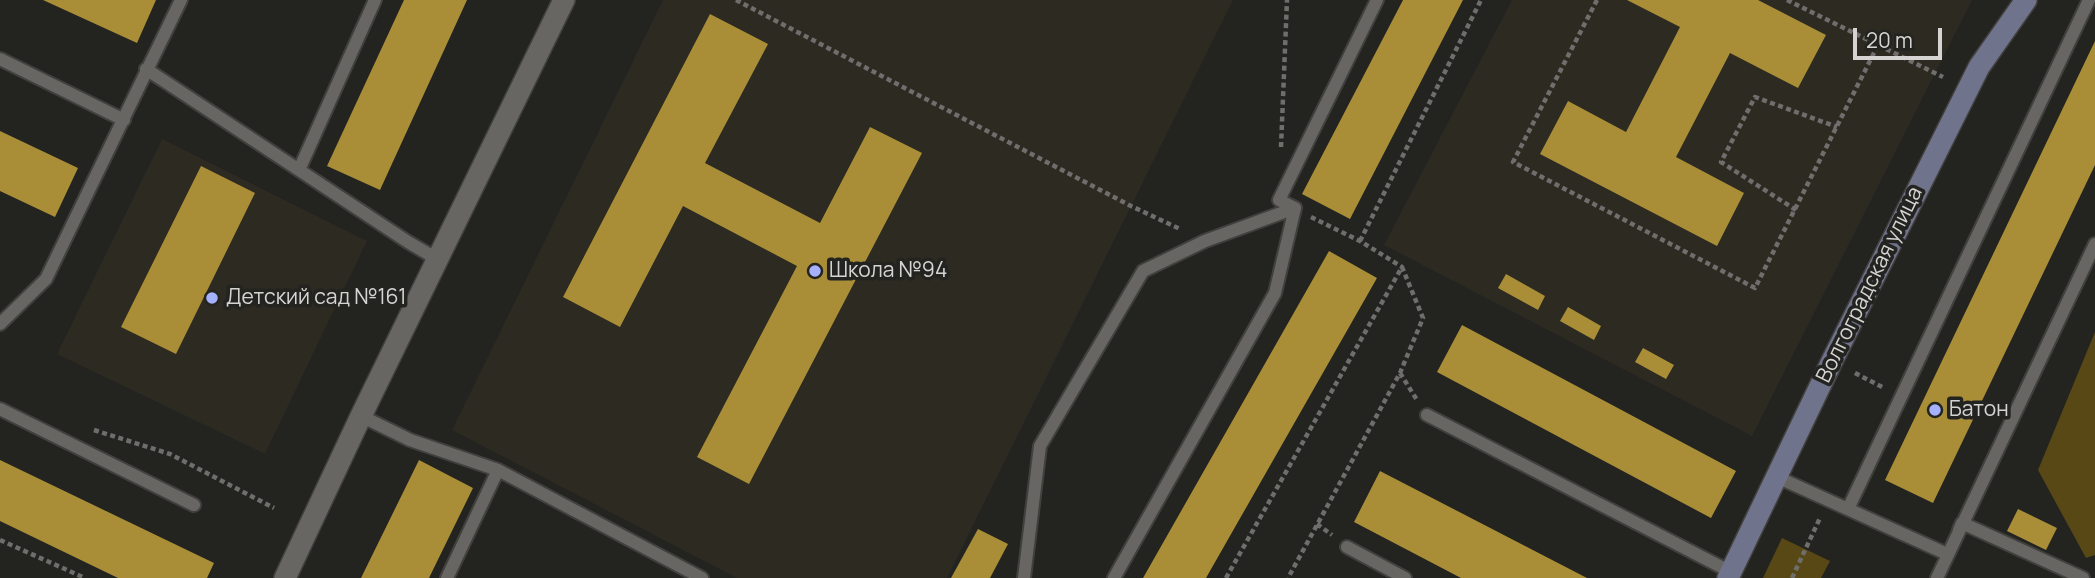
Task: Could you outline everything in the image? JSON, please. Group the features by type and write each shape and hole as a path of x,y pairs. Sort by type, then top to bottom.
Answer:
{"street":[{"path":"285,578 437,258 564,0"},
{"name":"Волгоградская улица","path":"1729,575 1832,360 1979,67 2026,0"}],"lane":[{"path":"0,324 46,279 181,0"},
{"path":"299,170 375,0"},
{"path":"1295,208 1279,201 1377,0"},
{"path":"1848,509 2089,0"},
{"path":"0,59 124,120"},
{"path":"146,69 408,242 437,258"},
{"path":"1024,578 1040,446 1143,271 1205,241 1295,208"},
{"path":"1114,578 1275,293 1295,208"},
{"path":"1937,578 2094,252"},
{"path":"0,409 194,505"},
{"path":"1427,415 1729,575"},
{"path":"361,416 411,440 498,470 703,578"},
{"path":"447,578 498,470"},
{"path":"1777,477 1948,554"},
{"path":"1962,523 2083,578"},
{"path":"1347,547 1405,578"}],"path":[{"path":"736,0 1131,206 1205,241"},
{"path":"1279,201 1287,0"},
{"path":"1360,241 1481,0"},
{"path":"1597,0 1513,162 1755,288 1878,45"},
{"path":"1787,0 1943,77"},
{"path":"1796,210 1721,162 1755,97 1837,127"},
{"path":"1288,578 1400,373 1423,318 1402,267 1360,241 1295,208"},
{"path":"1226,578 1402,267"},
{"path":"1400,373 1427,415"},
{"path":"92,429 170,454 274,508"},
{"path":"1792,578 1828,500"},
{"path":"0,540 85,578"}],"shaded area":[{"name":"Школа №94","path":"663,0 1233,0 947,578 737,578 452,430"},
{"path":"1512,0 1972,0 1752,436 1384,245"},
{"name":"Детский сад №161","path":"162,139 367,241 265,454 57,354"},
{"path":"2095,332 2095,555 2086,558 2038,470"},
{"path":"1782,538 1830,561 1821,578 1763,578"}],"building":[{"path":"43,0 156,0 137,43"},
{"path":"404,0 467,0 380,190 327,166"},
{"path":"1403,0 1463,0 1350,219 1302,194"},
{"path":"1627,0 1758,0 1826,35 1798,88 1730,53 1676,157 1744,193 1717,246 1540,154 1568,101 1626,132 1680,27"},
{"path":"710,14 768,44 705,163 820,223 870,127 922,153 749,484 697,457 797,266 683,206 620,327 563,297"},
{"path":"2095,41 2095,165 1933,503 1885,480"},
{"path":"0,131 78,168 55,217 0,191"},
{"path":"201,166 255,193 176,354 121,327"},
{"path":"1329,251 1377,278 1206,578 1143,578"},
{"path":"1506,274 1545,296 1538,310 1498,288"},
{"path":"1568,307 1601,326 1594,340 1560,321"},
{"path":"1462,325 1736,471 1711,518 1437,372"},
{"path":"1643,348 1674,365 1666,379 1635,362"},
{"path":"0,460 214,563 207,578 118,578 0,521"},
{"path":"419,460 473,488 429,578 361,578"},
{"path":"1380,471 1587,578 1461,578 1354,522"},
{"path":"2018,509 2057,528 2046,550 2007,531"},
{"path":"978,529 1008,544 990,578 951,578"}],"place":[{"name":"Школа №94","path":"815,271"},
{"name":"Детский сад №161","path":"212,298"},
{"name":"Батон","path":"1935,410"}]}
